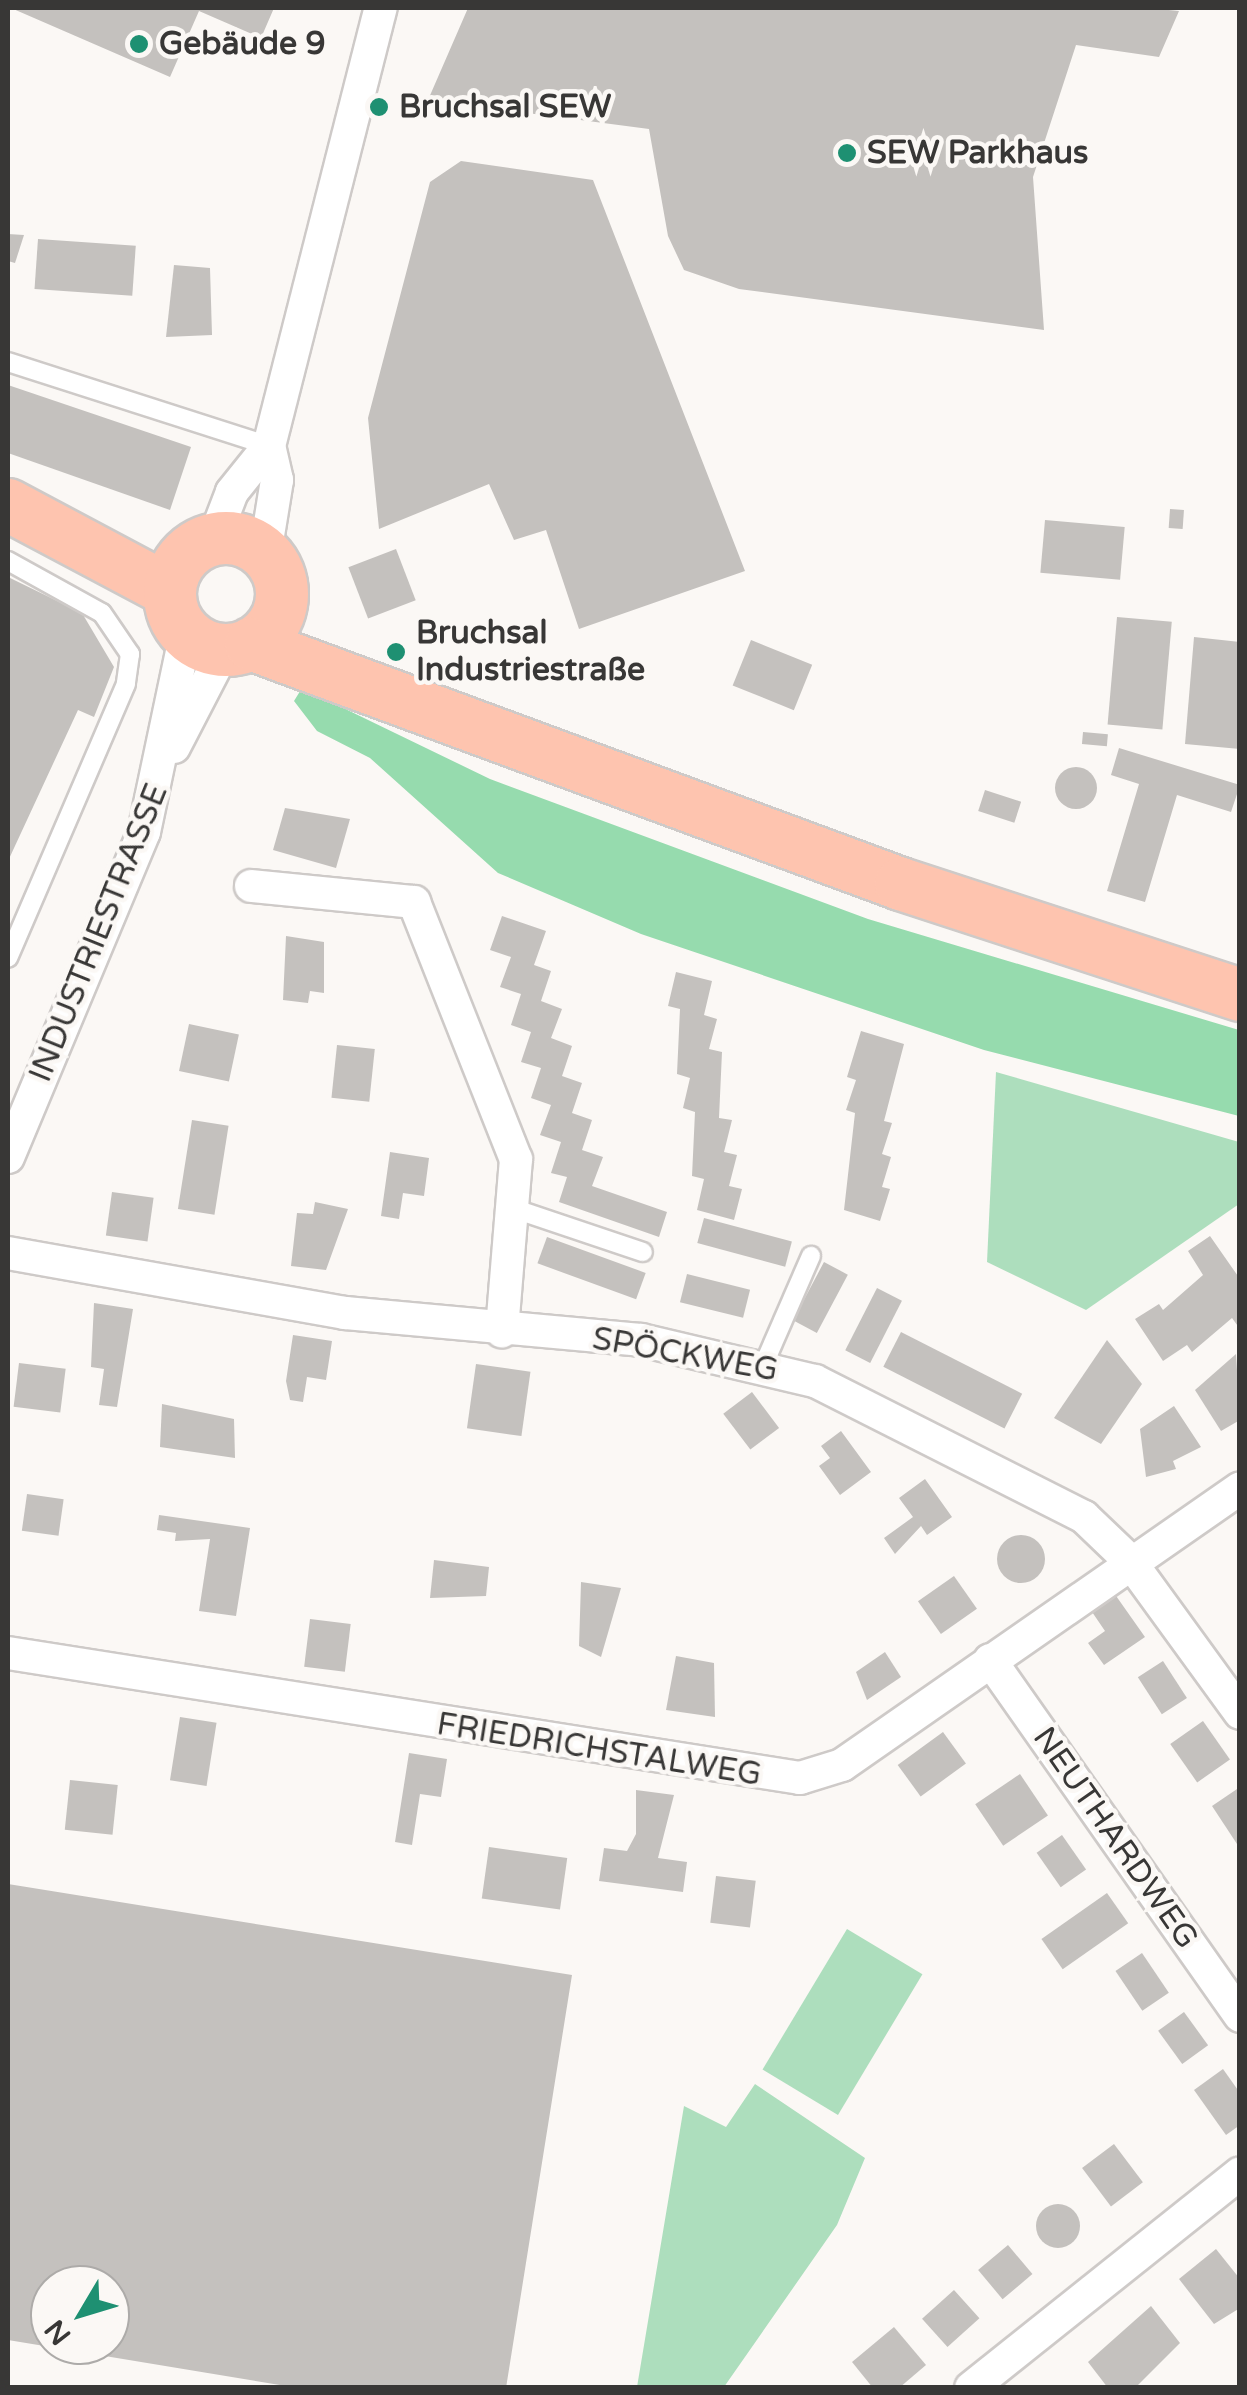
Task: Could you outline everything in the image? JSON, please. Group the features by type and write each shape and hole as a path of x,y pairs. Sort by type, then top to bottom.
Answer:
{"main road":[{"path":"8,505 390,688 901,884 1240,994"},
{"path":"216,603 282,586 265,554"}],"street":[{"path":"265,554 277,480 269,446 381,8"},
{"name":"INDUSTRIESTRASSE","path":"8,1157 165,764 216,603 232,492 269,446"},
{"path":"251,886 414,902 516,1158 502,1331"},
{"name":"SPÖCKWEG","path":"8,1253 345,1314 502,1331 641,1340 764,1364 815,1381 1084,1517 1130,1560 1240,1713"},
{"name":"FRIEDRICHSTALWEG","path":"8,1652 766,1778 842,1765 1130,1560 1240,1488"},
{"name":"NEUTHARDWEG","path":"990,1660 1240,2016"},
{"path":"970,2388 1240,2173"}],"lane":[{"path":"8,362 269,446"},
{"path":"8,561 102,613 130,654 126,684 8,958"},
{"path":"512,1208 643,1252"},
{"path":"764,1364 811,1256"}],"green space":[{"path":"302,688 490,779 868,919 1239,1030 1239,1116 984,1050 641,934 498,873 370,758 317,731 294,701"},
{"path":"996,1072 1239,1142 1239,1204 1086,1310 987,1262"},
{"path":"847,1929 922,1974 838,2115 763,2070"},
{"path":"755,2084 865,2158 837,2225 724,2387 637,2387 684,2106 726,2127"}],"building":[{"name":"Gebäude 9","path":"11,8 274,8 261,38 199,11 170,77"},
{"name":"SEW Parkhaus","path":"468,8 1179,11 1159,57 1076,45 1033,177 1044,330 739,289 684,270 668,236 649,129 428,100"},
{"path":"461,161 593,180 745,571 579,629 546,530 514,540 489,484 379,529 368,418 430,182"},
{"path":"8,234 24,235 15,263 8,261"},
{"path":"38,239 136,246 132,296 35,289"},
{"path":"174,265 210,268 212,335 166,337"},
{"path":"8,385 191,447 170,510 8,453"},
{"path":"1170,509 1184,510 1183,529 1169,528"},
{"path":"1045,520 1125,527 1120,580 1040,573"},
{"path":"396,549 416,600 368,619 348,567"},
{"path":"8,577 82,613 114,667 94,717 78,710 8,861"},
{"path":"1117,617 1172,622 1162,729 1108,725"},
{"path":"1194,637 1240,642 1240,749 1185,744"},
{"path":"751,640 812,665 794,710 733,685"},
{"path":"1083,732 1108,734 1107,746 1082,744"},
{"path":"1119,748 1240,785 1231,812 1177,795 1145,902 1107,891 1139,784 1111,775"},
{"path":"1076,767 1091,773 1097,788 1091,803 1076,809 1061,803 1055,788 1061,773"},
{"path":"985,790 1021,802 1014,823 978,811"},
{"path":"285,808 350,819 336,868 273,850"},
{"path":"502,916 546,931 534,965 551,971 541,1001 562,1009 551,1038 572,1046 562,1076 582,1083 572,1113 592,1120 582,1150 603,1157 592,1186 667,1212 659,1237 559,1202 567,1177 551,1173 561,1142 540,1135 551,1105 531,1098 541,1068 521,1062 531,1032 511,1025 521,994 500,987 511,957 490,950"},
{"path":"286,936 324,942 324,993 310,991 308,1003 283,1000"},
{"path":"676,972 712,981 704,1015 717,1019 709,1049 722,1052 719,1118 732,1120 724,1152 737,1155 729,1186 742,1189 734,1220 697,1210 704,1179 692,1176 695,1112 683,1108 690,1078 677,1074 680,1009 668,1006"},
{"path":"189,1024 239,1035 229,1082 179,1071"},
{"path":"861,1031 904,1044 884,1121 892,1123 882,1154 891,1157 882,1187 890,1189 880,1221 844,1210 855,1113 846,1110 856,1080 847,1077"},
{"path":"337,1045 375,1049 369,1102 331,1098"},
{"path":"192,1120 229,1126 214,1215 178,1209"},
{"path":"390,1152 429,1158 424,1196 403,1193 399,1219 381,1216"},
{"path":"112,1192 154,1198 147,1241 106,1236"},
{"path":"315,1202 348,1209 326,1270 291,1266 297,1213 313,1214"},
{"path":"704,1218 792,1242 785,1267 697,1243"},
{"path":"1210,1236 1240,1279 1240,1329 1232,1318 1192,1352 1187,1345 1163,1361 1135,1319 1159,1304 1163,1310 1203,1275 1188,1251"},
{"path":"547,1237 646,1273 636,1299 537,1263"},
{"path":"824,1262 848,1275 817,1333 793,1320"},
{"path":"687,1274 750,1290 743,1318 680,1302"},
{"path":"877,1288 902,1301 870,1363 845,1350"},
{"path":"94,1303 133,1309 117,1407 99,1405 104,1369 91,1367"},
{"path":"901,1332 1022,1394 1004,1428 883,1367"},
{"path":"293,1335 332,1341 326,1380 307,1377 303,1402 290,1400 286,1381"},
{"path":"1107,1340 1142,1384 1101,1444 1054,1418"},
{"path":"1236,1354 1240,1420 1221,1431 1195,1390"},
{"path":"19,1363 66,1369 60,1412 14,1407"},
{"path":"476,1364 530,1372 521,1436 467,1428"},
{"path":"752,1392 779,1428 750,1450 723,1414"},
{"path":"162,1404 234,1419 235,1458 160,1447"},
{"path":"1174,1406 1201,1447 1173,1461 1176,1469 1146,1477 1140,1429"},
{"path":"841,1431 871,1472 840,1495 819,1466 830,1458 821,1446"},
{"path":"925,1479 952,1517 927,1535 921,1526 895,1554 884,1538 913,1517 899,1498"},
{"path":"27,1494 64,1499 58,1536 22,1531"},
{"path":"159,1515 250,1528 236,1616 199,1611 210,1539 175,1541 176,1533 157,1530"},
{"path":"1021,1535 1038,1542 1045,1559 1038,1576 1021,1583 1004,1576 997,1559 1004,1542"},
{"path":"434,1560 489,1567 486,1596 430,1598"},
{"path":"954,1576 977,1609 941,1634 918,1601"},
{"path":"581,1582 621,1588 601,1657 579,1646"},
{"path":"1114,1593 1145,1637 1104,1665 1088,1643 1105,1631 1090,1609"},
{"path":"310,1619 351,1624 345,1672 304,1667"},
{"path":"885,1652 901,1677 867,1700 856,1672"},
{"path":"676,1656 714,1663 715,1717 666,1710"},
{"path":"1163,1661 1187,1698 1162,1714 1138,1677"},
{"path":"180,1717 217,1723 207,1786 170,1780"},
{"path":"1203,1721 1230,1760 1197,1782 1170,1744"},
{"path":"943,1732 966,1764 921,1796 898,1765"},
{"path":"409,1753 447,1759 441,1797 420,1794 412,1845 395,1842"},
{"path":"1020,1774 1048,1815 1003,1846 975,1804"},
{"path":"70,1780 118,1785 113,1835 65,1830"},
{"path":"1240,1787 1240,1842 1237,1844 1212,1806"},
{"path":"636,1790 674,1795 658,1858 687,1862 683,1892 599,1881 604,1848 627,1851 636,1834"},
{"path":"1062,1835 1086,1869 1061,1887 1037,1853"},
{"path":"489,1847 567,1858 560,1909 482,1898"},
{"path":"716,1876 756,1881 750,1928 710,1923"},
{"path":"8,1884 572,1975 506,2388 298,2388 130,2360 130,2265 30,2265 30,2344 8,2340"},
{"path":"1107,1893 1128,1923 1063,1969 1041,1939"},
{"path":"1142,1953 1169,1993 1142,2011 1115,1971"},
{"path":"1184,2012 1208,2045 1182,2064 1158,2031"},
{"path":"1223,2069 1240,2093 1240,2125 1226,2135 1194,2090"},
{"path":"1114,2144 1143,2182 1111,2206 1082,2168"},
{"path":"1058,2204 1073,2211 1080,2226 1073,2241 1058,2248 1043,2241 1036,2226 1043,2211"},
{"path":"1008,2245 1032,2274 1003,2299 978,2270"},
{"path":"1216,2249 1240,2279 1240,2308 1214,2324 1179,2279"},
{"path":"954,2290 979,2318 947,2347 922,2319"},
{"path":"1151,2306 1180,2343 1135,2388 1108,2388 1088,2362"},
{"path":"894,2327 926,2365 899,2388 873,2388 852,2362"}],"place":[{"name":"Gebäude 9","path":"139,44"},
{"name":"Bruchsal SEW","path":"379,107"},
{"name":"SEW Parkhaus","path":"847,153"},
{"name":"Bruchsal Industriestraße","path":"396,652"}]}
